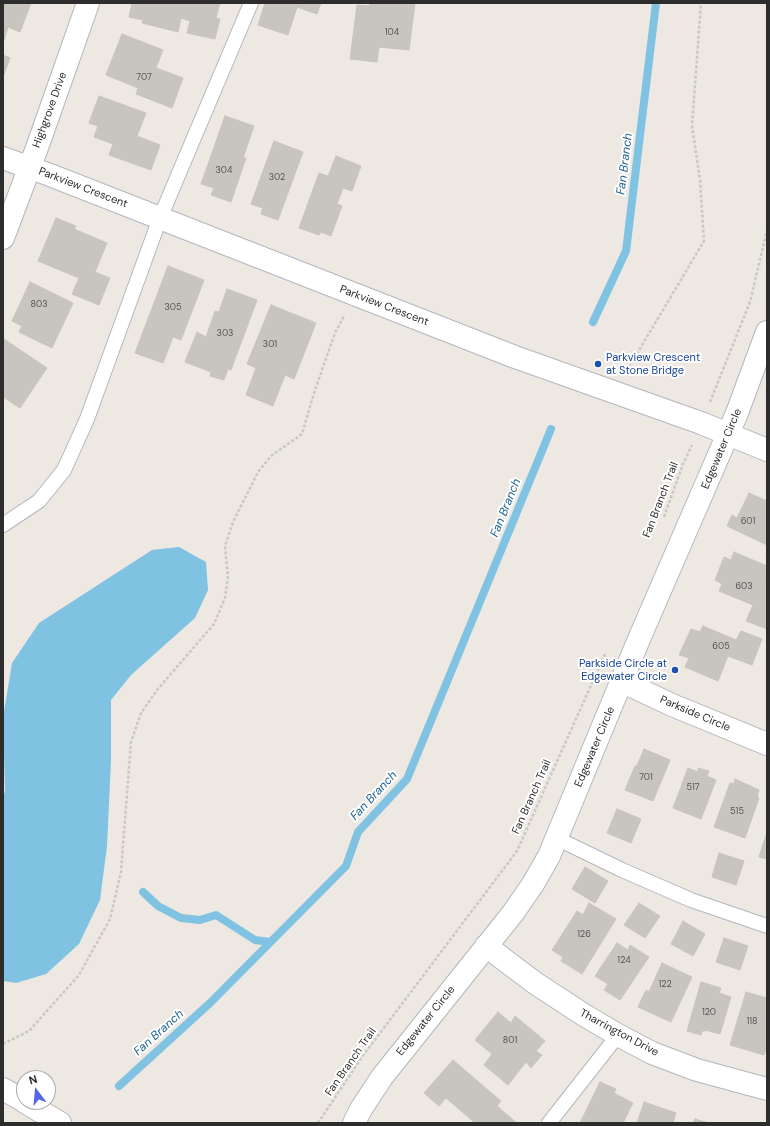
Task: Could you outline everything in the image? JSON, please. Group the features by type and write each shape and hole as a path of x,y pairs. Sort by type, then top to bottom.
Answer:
{"street":[{"name":"Highgrove Drive","path":"3,238 30,167 88,3"},
{"name":"Parkview Crescent","path":"3,158 30,167 515,357 728,434 767,450"},
{"name":"Edgewater Circle","path":"354,1123 382,1076 513,913 533,884 549,856 640,639 744,398 767,332"},
{"name":"Parkside Circle","path":"623,682 672,705 767,744"},
{"name":"Tharrington Drive","path":"486,946 536,983 584,1015 652,1053 697,1070 767,1089"},
{"path":"3,1089 16,1097"},
{"path":"38,1110 60,1123"}],"lane":[{"path":"3,525 39,501 64,470 87,419 160,218 251,3"},
{"path":"556,838 622,870 691,900 767,926"},
{"path":"549,1123 618,1035"}],"path":[{"path":"629,366 704,241 700,180 692,126 701,3"},
{"path":"708,407 750,302 764,248 767,230"},
{"path":"3,1044 29,1031 79,975 110,919 121,872 132,742 141,713 158,690 214,624 225,598 228,577 224,546 233,522 258,472 271,456 302,434 314,393 335,333 344,316"},
{"name":"Fan Branch Trail","path":"663,519 683,464 690,447 695,440"},
{"name":"Fan Branch Trail","path":"318,1123 362,1057 517,851 607,648"}],"water":[{"path":"179,547 206,562 208,590 195,618 131,675 111,700 111,761 107,846 100,900 79,944 46,974 16,983 3,981 3,799 5,791 3,718 12,663 39,623 152,550"}],"building":[{"path":"3,3 31,3 20,32 8,27 4,40"},
{"path":"132,3 220,3 216,18 220,19 215,39 187,33 190,21 181,18 178,32 142,23 143,20 129,17"},
{"path":"265,3 321,3 317,14 297,7 288,35 258,25"},
{"path":"370,3 415,3 409,50 379,47 377,62 350,59 357,5 369,6"},
{"path":"122,34 163,50 156,68 183,78 172,108 136,94 138,88 106,75"},
{"path":"3,55 10,58 3,77"},
{"path":"99,96 146,113 137,136 160,145 151,170 109,155 113,144 94,137 98,126 89,123"},
{"path":"225,116 254,126 243,158 246,158 231,202 211,195 214,188 201,184"},
{"path":"274,141 303,152 278,220 261,214 263,208 251,204"},
{"path":"336,156 361,166 352,191 343,188 337,204 342,206 331,236 321,232 319,235 299,228 319,173 328,176"},
{"path":"56,218 76,226 74,229 107,243 95,272 110,278 99,305 72,294 79,278 38,261"},
{"path":"168,266 204,280 181,340 173,337 163,363 135,353"},
{"path":"30,282 73,303 52,348 19,332 22,326 12,321"},
{"path":"227,289 257,300 231,370 228,369 224,380 210,376 211,372 185,362 197,332 206,337 215,311 219,312"},
{"path":"271,305 316,323 294,379 285,375 273,406 246,395 256,368 247,364"},
{"path":"4,339 47,368 20,408 3,397"},
{"path":"749,493 767,501 767,545 727,526 732,515 737,518"},
{"path":"734,552 767,566 767,629 746,621 753,605 719,591 722,584 715,580 724,557 731,560"},
{"path":"703,626 736,640 741,631 762,639 752,665 728,656 718,681 685,667 689,658 679,655 691,629 700,632"},
{"path":"644,749 670,760 653,801 625,790"},
{"path":"688,768 698,772 698,768 709,771 707,776 716,780 701,819 673,808"},
{"path":"735,779 759,790 757,797 759,798 745,838 714,827 730,783 734,784"},
{"path":"617,809 641,819 631,843 607,833"},
{"path":"767,832 767,859 759,857"},
{"path":"719,853 744,861 736,885 712,877"},
{"path":"585,867 608,881 595,903 572,889"},
{"path":"589,903 616,919 582,974 561,961 563,957 552,950 577,911 583,915"},
{"path":"639,903 660,916 645,938 624,925"},
{"path":"683,921 705,934 693,956 671,944"},
{"path":"724,938 748,946 740,970 716,962"},
{"path":"617,943 628,950 630,945 649,957 620,1000 604,990 608,984 595,976"},
{"path":"662,963 692,977 671,1022 638,1007 646,990 649,992"},
{"path":"701,982 721,988 719,993 731,997 720,1034 705,1030 702,1031 701,1035 687,1031"},
{"path":"746,992 767,998 767,1046 764,1055 730,1045"},
{"path":"498,1012 511,1023 515,1016 545,1041 536,1051 542,1055 531,1068 526,1062 508,1085 484,1065 492,1054 475,1040"},
{"path":"453,1060 501,1101 497,1106 517,1123 475,1123 446,1098 439,1106 424,1093"},
{"path":"600,1082 616,1089 614,1093 633,1103 623,1123 580,1123"},
{"path":"644,1102 676,1113 673,1123 637,1123"},
{"path":"695,1119 709,1123 693,1123"}],"waterway":[{"name":"Fan Branch","path":"593,322 626,251 656,3"},
{"name":"Fan Branch","path":"119,1086 210,1003 346,866 358,832 407,779 551,429"},
{"path":"143,892 158,906 181,918 200,920 216,915 255,940 270,942"}],"place":[{"name":"Parkview Crescent at Stone Bridge","path":"598,364"},
{"name":"Parkside Circle at Edgewater Circle","path":"675,670"}]}
